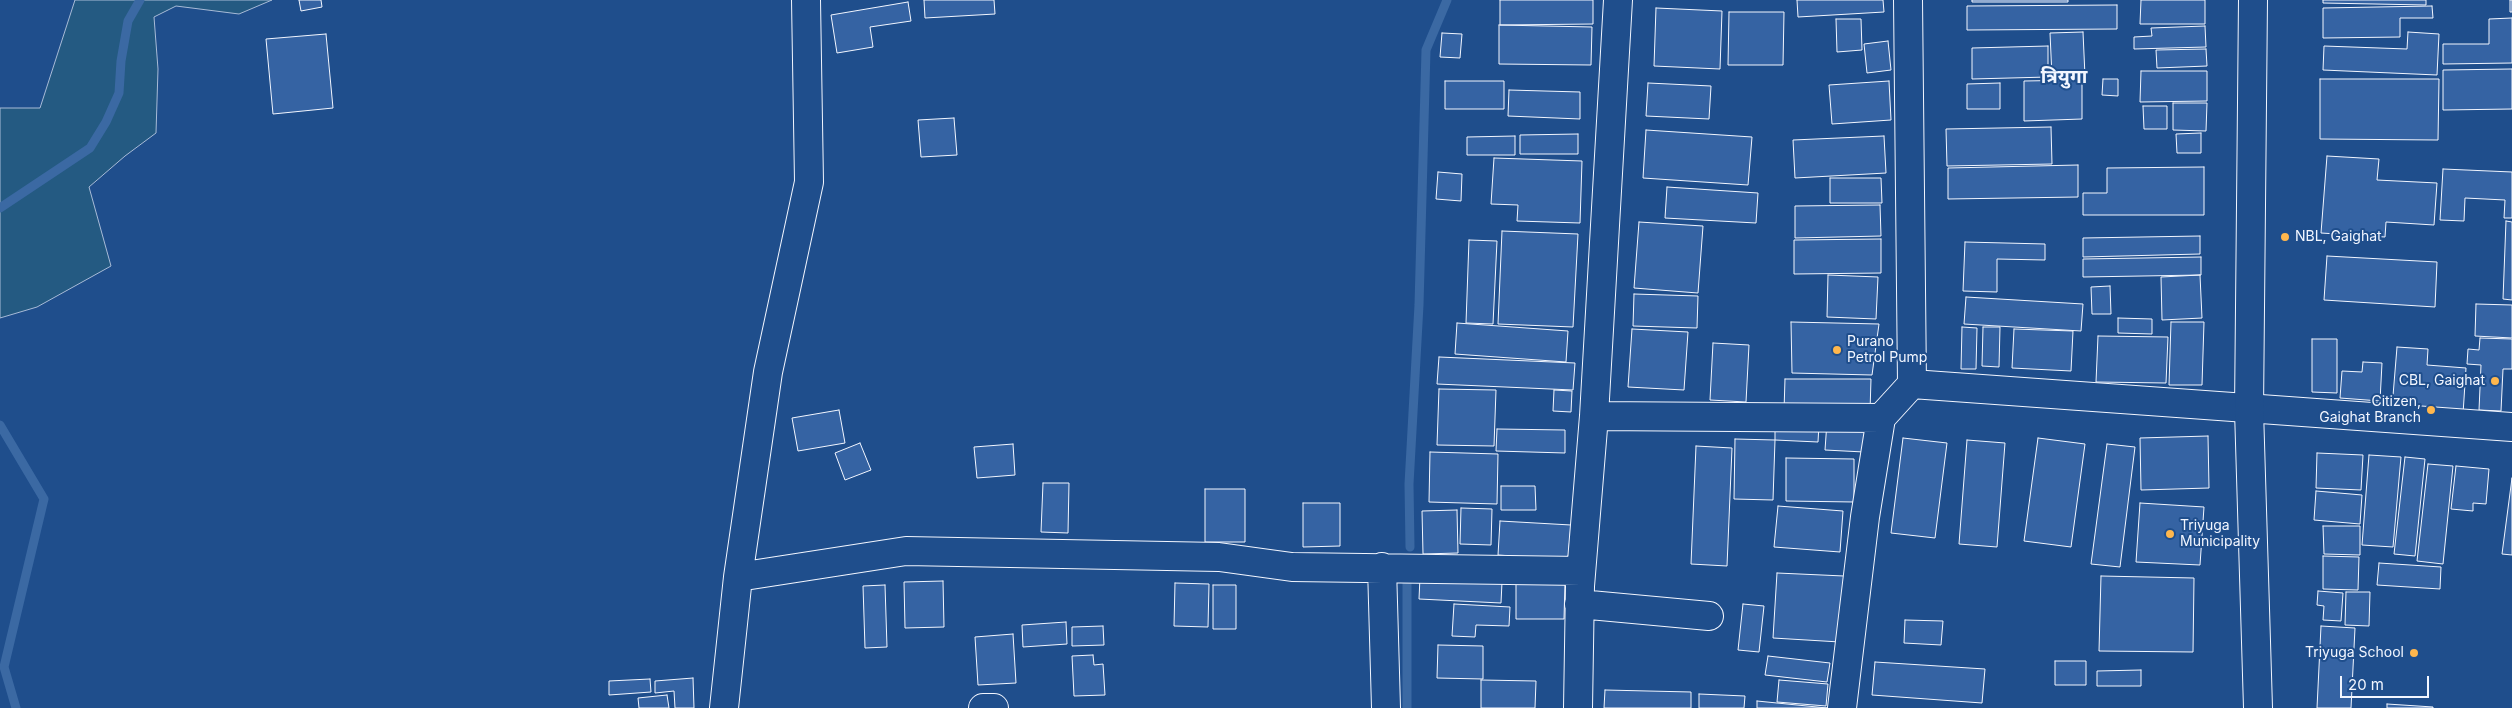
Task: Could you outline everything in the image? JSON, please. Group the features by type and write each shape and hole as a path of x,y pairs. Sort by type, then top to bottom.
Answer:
{"street":[{"path":"724,708 738,577 768,372 808,182 806,0"},
{"path":"1578,708 1581,571 1594,416 1618,0"},
{"path":"1842,708 1864,517 1881,418 1912,384 1908,0"},
{"path":"2254,0 2249,410 2258,708"},
{"path":"1912,384 2249,410 2512,427"},
{"path":"1594,416 1881,418"},
{"path":"738,577 906,551 1219,558 1292,568 1382,567 1581,571"},
{"path":"1382,567 1386,708"},
{"path":"1580,604 1709,616"},
{"path":"983,708 994,708"}],"shaded area":[{"path":"75,0 272,0 239,14 176,6 154,17 158,69 156,133 125,156 89,187 111,266 37,307 0,318 0,108 40,108"}],"building":[{"path":"299,0 321,0 322,7 301,11"},
{"path":"924,0 994,0 995,14 925,18"},
{"path":"1500,0 1593,0 1593,24 1500,25"},
{"path":"1797,0 1883,0 1884,12 1798,17"},
{"path":"1972,0 2068,0 2068,2 1972,2"},
{"path":"2141,0 2205,0 2205,24 2140,24"},
{"path":"2323,0 2426,0 2426,5 2323,3"},
{"path":"2510,0 2512,0 2512,12 2510,12"},
{"path":"908,2 911,21 870,27 873,47 837,53 831,15"},
{"path":"2117,5 2117,29 1967,30 1967,6"},
{"path":"2432,6 2433,18 2400,18 2400,37 2323,38 2323,8"},
{"path":"1656,8 1722,11 1720,69 1654,66"},
{"path":"1729,12 1784,12 1783,65 1728,65"},
{"path":"2512,18 2512,63 2443,64 2443,44 2489,44 2489,19"},
{"path":"1836,19 1861,19 1862,50 1837,52"},
{"path":"1499,25 1592,27 1591,65 1499,64"},
{"path":"2205,26 2206,47 2134,49 2134,37 2152,36 2151,28"},
{"path":"2083,32 2085,76 2052,77 2050,33"},
{"path":"2408,32 2439,34 2437,75 2323,70 2324,46 2407,49"},
{"path":"1442,33 1462,34 1460,58 1440,57"},
{"path":"326,34 333,108 273,114 266,39"},
{"path":"1888,41 1891,70 1867,73 1864,44"},
{"path":"2048,46 2048,77 1972,79 1972,48"},
{"path":"2206,49 2207,66 2157,68 2156,50"},
{"path":"2512,69 2512,109 2443,110 2443,70"},
{"path":"2141,71 2207,71 2207,101 2140,102"},
{"path":"2103,79 2118,79 2118,96 2102,95"},
{"path":"2320,79 2439,79 2438,140 2320,139"},
{"path":"2082,80 2082,119 2024,121 2024,81"},
{"path":"1445,81 1504,81 1504,109 1445,109"},
{"path":"1889,81 1891,120 1832,124 1829,85"},
{"path":"1648,83 1711,86 1709,119 1646,116"},
{"path":"2000,83 2000,109 1967,109 1967,84"},
{"path":"1509,90 1580,92 1580,119 1508,116"},
{"path":"2173,103 2207,103 2206,131 2173,130"},
{"path":"2143,106 2167,106 2167,129 2144,129"},
{"path":"954,118 957,155 921,157 918,120"},
{"path":"2051,127 2052,164 1947,166 1946,129"},
{"path":"1646,130 1752,137 1748,185 1643,178"},
{"path":"2201,133 2201,153 2177,153 2176,134"},
{"path":"1578,134 1578,154 1520,154 1520,135"},
{"path":"1515,136 1515,155 1467,155 1467,137"},
{"path":"1884,136 1886,173 1795,178 1793,140"},
{"path":"2327,156 2379,159 2377,180 2437,183 2434,225 2386,222 2385,237 2321,233"},
{"path":"1494,158 1582,161 1580,223 1517,221 1518,205 1491,204"},
{"path":"2078,165 2078,197 1948,199 1948,168"},
{"path":"2204,167 2204,215 2083,215 2083,193 2107,193 2107,168"},
{"path":"2443,169 2512,172 2512,218 2504,218 2505,200 2465,198 2464,221 2440,220"},
{"path":"1438,172 1462,174 1461,201 1436,199"},
{"path":"1830,178 1881,178 1882,203 1830,203"},
{"path":"1667,187 1758,193 1756,223 1665,218"},
{"path":"1880,205 1881,236 1795,238 1795,206"},
{"path":"2506,221 2512,222 2512,300 2503,299"},
{"path":"1639,222 1703,226 1698,293 1634,288"},
{"path":"1502,231 1578,234 1573,327 1498,324"},
{"path":"2200,236 2200,254 2083,257 2083,238"},
{"path":"1881,239 1881,273 1794,274 1794,240"},
{"path":"1469,240 1497,241 1493,324 1466,323"},
{"path":"1965,242 2045,244 2045,260 1997,259 1997,292 1963,291"},
{"path":"2327,256 2437,262 2435,307 2324,300"},
{"path":"2201,257 2201,275 2083,277 2083,259"},
{"path":"1828,275 1878,277 1876,319 1827,317"},
{"path":"2200,275 2202,318 2162,320 2161,277"},
{"path":"2110,286 2111,314 2092,314 2091,287"},
{"path":"1634,294 1698,296 1697,328 1633,326"},
{"path":"1966,297 2083,304 2081,331 1964,324"},
{"path":"2476,304 2512,305 2512,338 2475,336"},
{"path":"2118,318 2152,319 2152,334 2118,333"},
{"path":"1791,322 1879,324 1872,375 1792,373"},
{"path":"2171,322 2204,322 2202,385 2169,385"},
{"path":"1457,323 1568,331 1566,362 1455,354"},
{"path":"1962,327 1977,328 1976,369 1961,369"},
{"path":"1983,327 2000,327 1999,367 1982,366"},
{"path":"1632,329 1688,332 1684,390 1628,387"},
{"path":"2014,329 2073,331 2071,371 2012,368"},
{"path":"2098,336 2168,337 2166,383 2096,382"},
{"path":"2480,338 2512,339 2512,369 2503,369 2501,411 2479,410 2481,365 2467,364 2468,349 2479,350"},
{"path":"2312,339 2337,339 2337,393 2312,392"},
{"path":"1713,343 1749,345 1746,402 1710,400"},
{"path":"2397,347 2428,349 2427,365 2466,368 2463,414 2392,408"},
{"path":"1439,357 1575,363 1573,390 1437,384"},
{"path":"2363,362 2382,363 2380,401 2340,398 2342,371 2362,372"},
{"path":"1785,379 1871,379 1870,411 1784,411"},
{"path":"1439,389 1496,390 1494,446 1437,445"},
{"path":"1554,390 1572,391 1571,412 1553,411"},
{"path":"839,410 845,443 798,451 792,418"},
{"path":"1827,422 1866,425 1864,452 1825,450"},
{"path":"1775,423 1819,424 1818,442 1775,440"},
{"path":"1497,429 1565,430 1565,453 1496,451"},
{"path":"2208,436 2209,488 2141,490 2140,438"},
{"path":"1903,438 1947,443 1935,538 1891,533"},
{"path":"2038,438 2085,444 2071,547 2024,541"},
{"path":"1735,439 1775,440 1773,500 1734,499"},
{"path":"1967,440 2005,443 1997,547 1959,544"},
{"path":"860,443 871,470 845,480 835,453"},
{"path":"1013,444 1015,475 977,478 974,447"},
{"path":"2107,444 2135,447 2120,567 2091,564"},
{"path":"1696,446 1732,448 1727,566 1691,564"},
{"path":"1430,452 1498,454 1497,504 1429,502"},
{"path":"2317,453 2363,455 2361,490 2316,488"},
{"path":"2369,455 2401,457 2393,547 2362,545"},
{"path":"2405,457 2425,459 2415,556 2394,554"},
{"path":"1786,458 1854,459 1854,502 1786,501"},
{"path":"2428,464 2453,466 2443,564 2417,561"},
{"path":"2456,466 2489,469 2486,504 2473,503 2473,511 2451,509"},
{"path":"2512,478 2512,555 2502,554"},
{"path":"1043,483 1069,483 1068,533 1041,532"},
{"path":"1501,486 1535,486 1536,510 1501,510"},
{"path":"1205,489 1245,489 1245,542 1205,542"},
{"path":"2316,491 2362,495 2360,524 2314,520"},
{"path":"1303,503 1340,503 1340,546 1303,547"},
{"name":"Triyuga Municipality","path":"2140,503 2204,507 2200,565 2136,562"},
{"path":"1778,506 1843,511 1840,552 1774,547"},
{"path":"1461,508 1492,509 1491,545 1460,544"},
{"path":"1457,510 1458,553 1423,554 1422,511"},
{"path":"1500,521 1571,525 1568,560 1498,555"},
{"path":"2323,526 2360,526 2360,555 2324,554"},
{"path":"2323,556 2359,557 2358,590 2323,589"},
{"path":"2379,563 2441,567 2440,589 2377,585"},
{"path":"1777,573 1844,576 1840,642 1773,638"},
{"path":"2101,576 2194,578 2193,652 2099,651"},
{"path":"1420,577 1502,582 1501,603 1419,599"},
{"path":"943,581 944,627 905,628 904,582"},
{"path":"1516,582 1565,582 1564,619 1516,619"},
{"path":"1175,583 1209,584 1208,627 1174,626"},
{"path":"885,585 887,647 865,648 863,586"},
{"path":"1213,585 1236,585 1236,629 1213,629"},
{"path":"2318,591 2343,593 2341,621 2323,620 2324,606 2317,605"},
{"path":"2346,592 2370,592 2369,626 2345,625"},
{"path":"1454,604 1510,607 1509,626 1476,625 1475,637 1452,636"},
{"path":"1743,604 1764,606 1759,652 1738,650"},
{"path":"1905,620 1943,621 1941,645 1904,643"},
{"path":"1066,622 1067,644 1023,647 1022,625"},
{"path":"1103,626 1104,645 1072,646 1072,627"},
{"path":"2321,626 2355,628 2351,708 2317,708"},
{"path":"1013,634 1016,683 978,685 975,637"},
{"path":"1438,645 1483,646 1483,679 1437,678"},
{"path":"1093,655 1094,665 1103,664 1105,695 1074,696 1072,656"},
{"path":"1768,656 1830,663 1827,682 1765,675"},
{"path":"2055,661 2086,661 2086,685 2055,685"},
{"path":"1875,662 1985,669 1982,703 1872,695"},
{"path":"2141,670 2141,686 2097,686 2097,671"},
{"path":"693,678 694,708 675,708 674,691 655,693 655,681"},
{"path":"650,679 651,692 609,695 609,681"},
{"path":"1481,680 1536,681 1535,708 1481,708"},
{"path":"1779,680 1828,684 1826,706 1777,702"},
{"path":"1605,690 1691,692 1691,708 1604,708"},
{"path":"1699,694 1745,696 1744,708 1699,708"},
{"path":"667,695 669,708 639,708 638,698"},
{"path":"1757,701 1827,708 1757,708"},
{"path":"2387,704 2433,707 2433,708 2387,708"}],"waterway":[{"path":"0,208 90,148 106,122 119,93 121,61 128,21 140,0"},
{"path":"1410,547 1409,484 1419,305 1426,50 1447,0"},
{"path":"0,425 44,499 4,667 16,708"},
{"path":"1407,580 1407,708"}],"place":[{"name":"NBL, Gaighat","path":"2285,237"},
{"name":"Purano Petrol Pump","path":"1837,350"},
{"name":"CBL, Gaighat","path":"2495,381"},
{"name":"Citizen, Gaighat Branch","path":"2431,410"},
{"name":"Triyuga Municipality","path":"2170,534"},
{"name":"Triyuga School","path":"2414,653"}],"district":[{"name":"त्रियुगा","path":"2064,77"}]}
